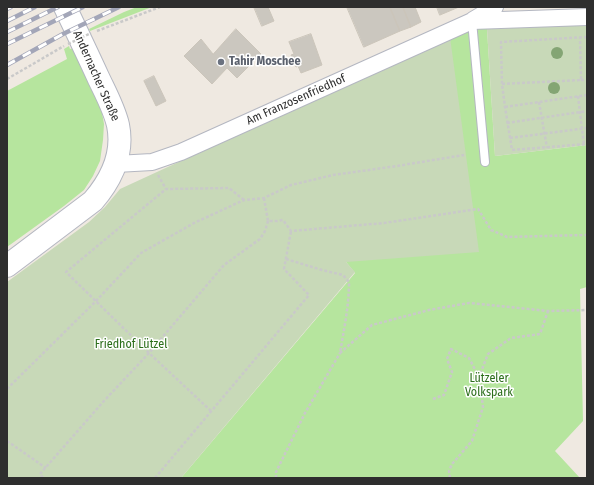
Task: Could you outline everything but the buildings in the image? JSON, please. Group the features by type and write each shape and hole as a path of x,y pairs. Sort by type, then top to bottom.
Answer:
{"main road":[{"name":"Andernacher Straße","path":"7,266 93,201 102,190 116,164 119,142 118,126 112,108 65,7"}],"street":[{"name":"Am Franzosenfriedhof","path":"116,164 152,162 181,152 472,21 495,7"},
{"name":"Am Franzosenfriedhof","path":"472,21 587,17"}],"lane":[{"path":"472,21 485,162"}],"path":[{"path":"7,79 68,44 91,33 160,7"},
{"path":"580,37 582,80"},
{"path":"578,96 582,128 586,145 512,150 502,84 501,42 587,37"},
{"path":"502,84 587,80"},
{"path":"505,107 587,95"},
{"path":"539,102 547,148"},
{"path":"507,123 542,119 587,111"},
{"path":"510,138 587,128"},
{"path":"7,389 96,301 141,253 194,224 244,200 264,198 291,185 333,175 464,155"},
{"path":"211,411 66,272 166,189 229,188 244,200"},
{"path":"44,478 40,474 103,402 149,353 224,265 260,239 265,231 268,221 264,198"},
{"path":"290,231 384,223 478,209 491,230 507,237 587,235"},
{"path":"155,478 309,295 284,269 290,231 283,220 268,221"},
{"path":"286,259 343,275 349,282 347,313 340,353"},
{"path":"276,478 276,472 305,413 340,353 372,325 429,310 468,303 548,311 587,310"},
{"path":"479,377 488,354 511,338 540,334 548,311"},
{"path":"433,399 444,395 452,372 447,359 452,349 469,358 479,377 483,407 472,441 452,464 449,471 450,478"},
{"path":"7,441 46,468"}],"green space":[{"path":"137,7 152,7 90,31 89,29 124,12"},
{"path":"587,25 587,145 495,156 487,29"},
{"name":"Lützeler Volkspark","path":"473,28 487,29 495,156 587,145 587,287 580,289 583,421 555,451 580,478 181,478 355,273 346,262 450,37"},
{"name":"Friedhof Lützel","path":"450,37 479,252 346,262 355,272 181,478 7,478 7,282 89,222 105,207 120,189"},
{"path":"69,46 70,49 76,47 101,107 104,124 100,161 84,190 7,247 7,91 67,59 64,49"}],"railway":[{"path":"7,9 11,7"},
{"path":"7,21 35,7"},
{"path":"7,32 58,7"},
{"path":"7,44 83,7"},
{"path":"7,65 63,34 119,7"}],"place":[{"name":"Tahir Moschee","path":"221,62"}]}
